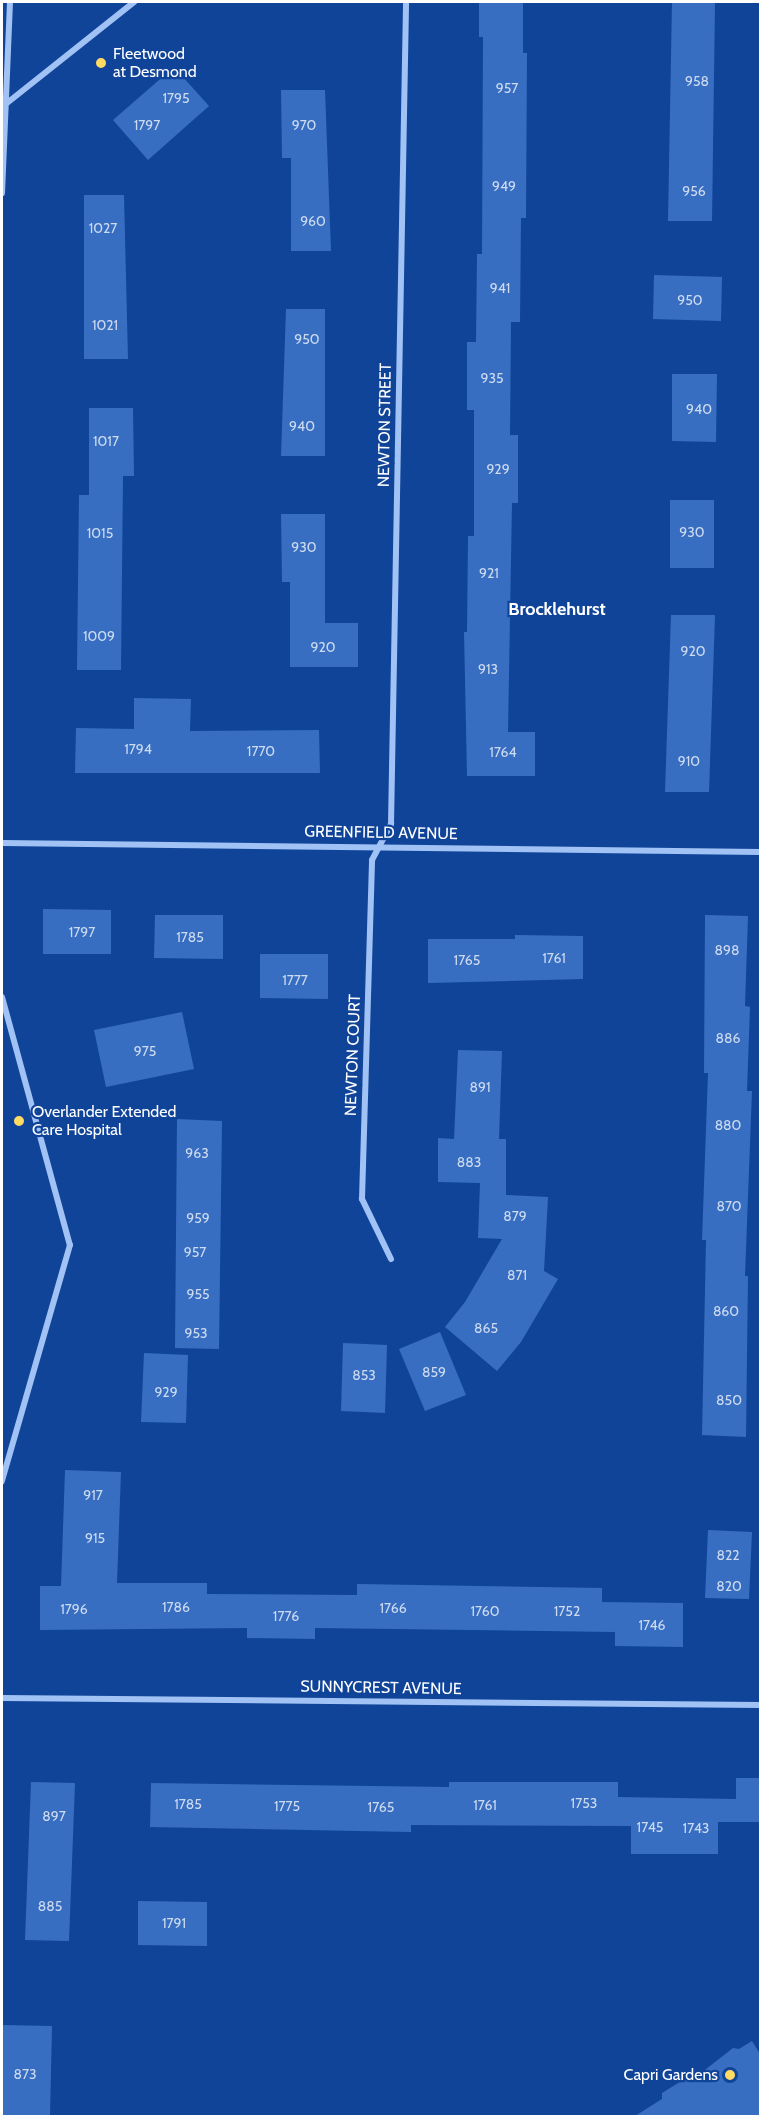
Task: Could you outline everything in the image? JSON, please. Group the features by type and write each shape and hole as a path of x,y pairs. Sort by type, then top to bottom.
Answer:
{"street":[{"path":"2,193 10,2"},
{"path":"4,107 134,2"},
{"name":"NEWTON STREET","path":"380,846 391,824 406,2"},
{"name":"GREENFIELD AVENUE","path":"2,843 760,852"},
{"name":"NEWTON COURT","path":"380,846 372,860 362,1199 391,1259"},
{"path":"2,997 70,1245 2,1481"},
{"name":"SUNNYCREST AVENUE","path":"2,1698 760,1705"}],"building":[{"path":"479,2 523,2 523,53 527,53 526,218 521,218 520,322 511,322 510,435 518,435 518,503 512,503 508,732 535,732 535,776 467,776 464,632 467,632 468,536 474,536 474,410 467,410 467,342 476,342 477,254 482,254 483,37 479,37"},
{"path":"672,2 715,2 712,221 668,221"},
{"path":"174,67 209,106 148,160 113,120"},
{"path":"281,90 325,90 331,251 291,251 291,158 282,158"},
{"path":"84,195 124,195 128,359 84,359"},
{"path":"654,275 722,277 721,321 653,319"},
{"path":"286,309 325,309 325,456 281,456"},
{"path":"672,374 717,374 716,442 672,441"},
{"path":"89,408 133,408 134,476 123,476 121,670 77,670 79,495 89,495"},
{"path":"670,500 714,500 714,568 670,568"},
{"path":"281,514 325,514 325,623 358,623 358,667 290,667 290,582 282,582"},
{"path":"671,615 715,615 709,792 665,792"},
{"path":"134,698 191,699 190,731 319,730 320,773 75,773 76,728 134,729"},
{"path":"43,909 111,910 111,954 43,954"},
{"path":"155,915 223,915 223,959 154,958"},
{"path":"705,915 748,916 745,1006 750,1007 747,1091 752,1091 745,1276 748,1276 746,1437 702,1435 706,1240 702,1240 708,1073 704,1073"},
{"path":"515,935 583,936 583,979 428,983 428,939 515,939"},
{"path":"260,954 328,954 328,999 260,998"},
{"path":"182,1012 194,1069 106,1087 94,1030"},
{"path":"458,1050 502,1051 499,1139 506,1139 506,1195 548,1197 544,1271 558,1279 521,1342 497,1371 445,1327 465,1302 502,1239 478,1238 480,1183 438,1182 438,1138 454,1139"},
{"path":"177,1119 222,1121 219,1349 175,1348"},
{"path":"440,1332 466,1395 425,1411 399,1349"},
{"path":"343,1343 387,1345 385,1413 341,1411"},
{"path":"144,1353 188,1355 186,1423 141,1422"},
{"path":"65,1470 121,1472 117,1583 207,1583 207,1594 357,1595 357,1584 602,1588 602,1602 683,1603 683,1647 615,1646 615,1632 315,1628 315,1639 247,1638 247,1628 40,1630 40,1586 61,1586"},
{"path":"708,1530 752,1532 749,1599 705,1598"},
{"path":"736,1778 760,1778 760,1822 718,1822 718,1854 631,1854 631,1826 411,1825 411,1832 150,1827 151,1783 449,1787 449,1782 618,1782 618,1797 736,1799"},
{"path":"31,1782 75,1783 69,1941 25,1940"},
{"path":"138,1901 207,1902 207,1946 138,1945"},
{"path":"2,2025 52,2026 50,2116 2,2116"},
{"name":"Capri Gardens","path":"752,2041 760,2054 760,2116 635,2116 662,2099 662,2093 683,2080 692,2080 733,2048 739,2049"}],"place":[{"name":"Fleetwood at Desmond","path":"101,63"},
{"name":"Overlander Extended Care Hospital","path":"19,1121"},
{"name":"Capri Gardens","path":"730,2075"}],"district":[{"name":"Brocklehurst","path":"557,609"}]}
